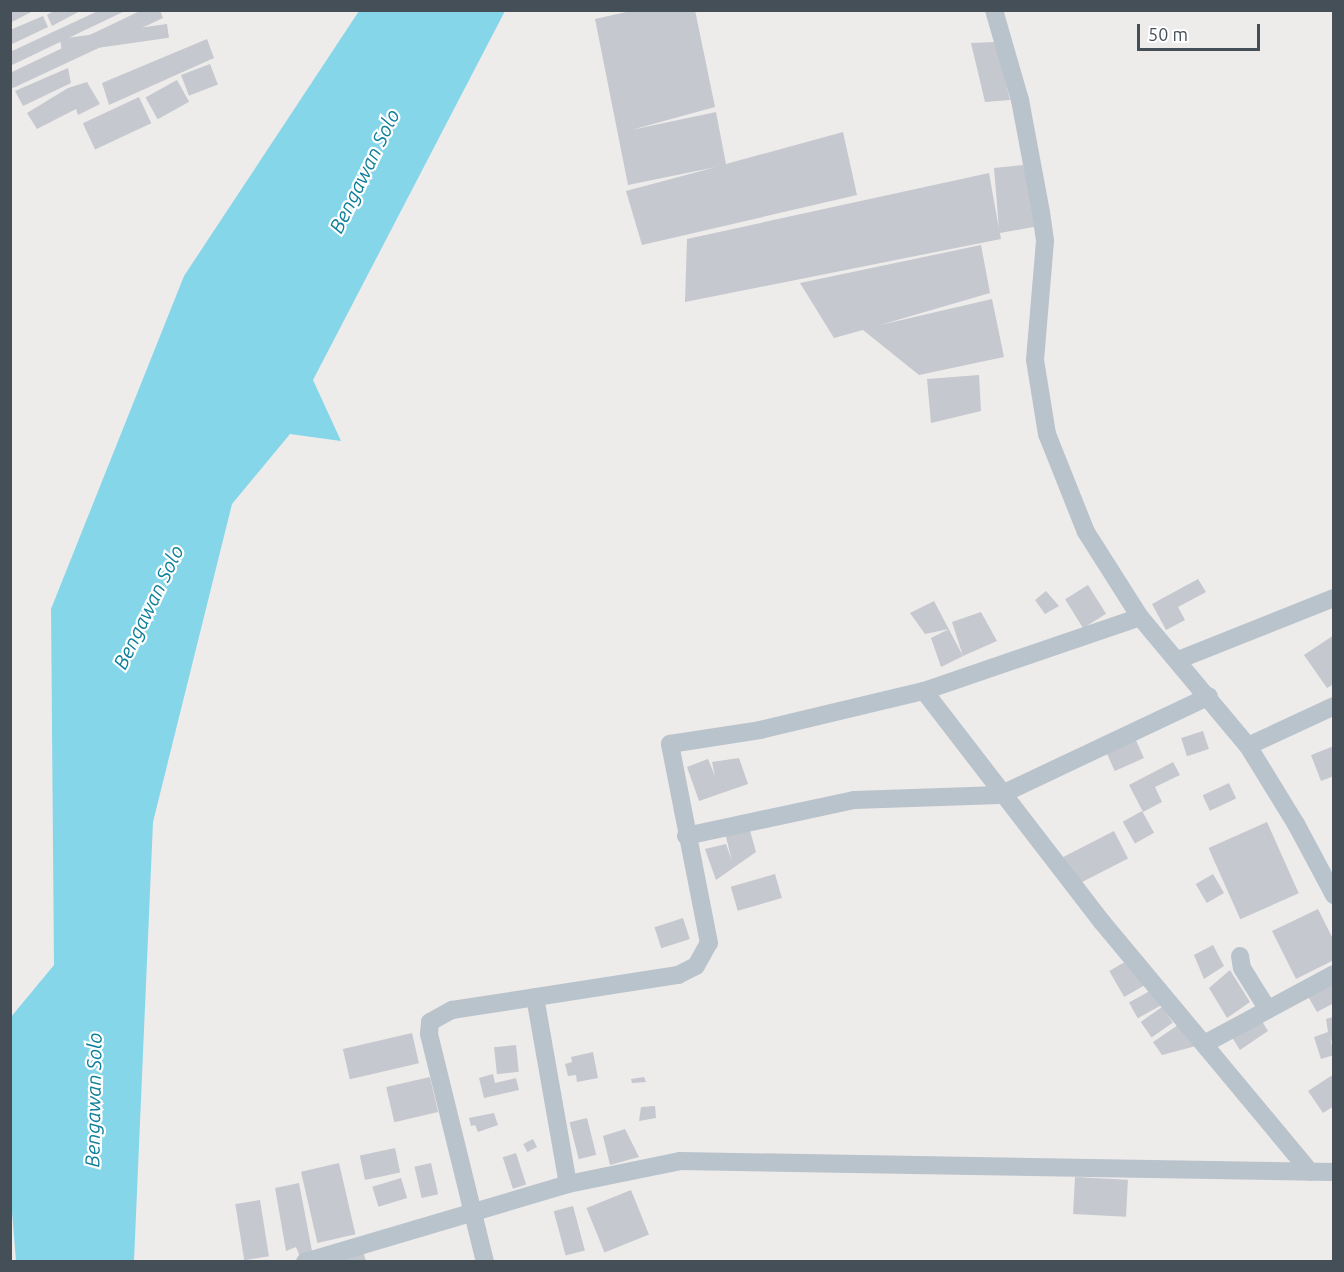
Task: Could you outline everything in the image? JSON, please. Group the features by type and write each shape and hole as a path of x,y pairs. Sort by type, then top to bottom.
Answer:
{"street":[{"path":"994,10 1020,100 1045,241 1035,360 1047,434 1086,532 1140,617 1209,696 1248,746 1318,861 1334,895"},
{"path":"1178,660 1334,598"},
{"path":"485,1262 429,1034 430,1022 452,1010 678,975 696,966 709,943 686,836 672,743 760,730 924,691 1140,617"},
{"path":"924,691 1000,795 1102,922 1206,1043 1310,1172"},
{"path":"686,836 854,801 1000,795 1209,696"},
{"path":"1248,746 1334,706"},
{"path":"1240,956 1242,968 1268,1010"},
{"path":"1206,1043 1334,974"},
{"path":"535,997 568,1184"},
{"path":"305,1262 568,1184 680,1161 1334,1172"}],"water":[{"name":"Bengawan Solo","path":"359,11 505,11 313,380 341,441 290,434 232,504 153,822 134,1261 16,1261 10,1187 11,1017 54,965 51,609 184,276"}],"building":[{"path":"10,10 35,10 10,23"},
{"path":"55,10 82,10 52,26 47,15"},
{"path":"100,10 127,10 10,66 10,52"},
{"path":"142,10 160,10 163,18 13,88 10,85 10,73"},
{"path":"635,10 695,10 715,107 631,130 716,112 726,164 843,132 857,195 642,245 626,191 716,167 628,185 595,19"},
{"path":"43,16 48,27 10,45 10,30"},
{"path":"167,24 169,38 62,53 60,39"},
{"path":"207,39 214,58 109,105 102,83"},
{"path":"996,42 1010,100 985,102 971,43"},
{"path":"210,64 218,85 189,96 181,75"},
{"path":"68,68 71,83 23,106 15,91"},
{"path":"177,80 189,102 158,119 146,97"},
{"path":"87,82 100,104 78,115 76,109 37,129 27,113 68,88"},
{"path":"139,97 151,123 95,149 83,123"},
{"path":"1023,165 1039,226 1000,233 1001,239 685,302 687,239 989,173 999,229 994,168"},
{"path":"981,245 990,293 880,325 992,299 1004,357 919,375 863,330 834,338 800,283"},
{"path":"979,375 981,411 931,423 927,379"},
{"path":"1198,579 1206,592 1178,607 1185,620 1166,630 1152,604"},
{"path":"1088,585 1106,614 1083,628 1065,599"},
{"path":"1046,591 1059,606 1045,614 1035,600"},
{"path":"934,601 949,629 925,634 910,613"},
{"path":"981,612 997,641 963,656 952,622"},
{"path":"949,629 963,656 941,667 931,638"},
{"path":"1334,635 1334,684 1327,688 1304,655"},
{"path":"1203,731 1209,749 1187,756 1181,738"},
{"path":"1135,738 1144,758 1115,771 1106,751"},
{"path":"1334,746 1334,776 1321,781 1311,755"},
{"path":"739,758 748,784 699,801 687,767 708,759 715,776 712,762"},
{"path":"1173,762 1180,775 1155,787 1162,802 1143,812 1129,785"},
{"path":"1229,783 1236,798 1210,811 1203,795"},
{"path":"1142,811 1154,833 1135,844 1123,822"},
{"path":"1267,822 1299,893 1240,919 1209,848"},
{"path":"749,827 756,852 716,880 705,849 726,844 732,861 725,833"},
{"path":"1114,831 1128,859 1077,884 1063,857"},
{"path":"775,874 782,898 738,911 731,887"},
{"path":"1213,874 1224,893 1207,903 1196,884"},
{"path":"1318,909 1334,941 1334,960 1296,979 1272,931"},
{"path":"683,918 690,939 661,948 654,927"},
{"path":"1213,945 1224,966 1204,979 1194,955"},
{"path":"1130,959 1145,985 1124,997 1109,971"},
{"path":"1230,970 1250,1002 1227,1018 1209,988"},
{"path":"1334,979 1334,1003 1317,1012 1306,993"},
{"path":"1157,987 1166,1003 1138,1018 1129,1003"},
{"path":"1162,1007 1173,1023 1152,1037 1141,1022"},
{"path":"1333,1017 1333,1045 1330,1037 1334,1055 1321,1059 1314,1037 1328,1032 1326,1019"},
{"path":"1260,1018 1268,1031 1240,1050 1230,1034"},
{"path":"1181,1023 1196,1046 1162,1055 1153,1042"},
{"path":"412,1033 419,1063 350,1079 343,1049"},
{"path":"516,1045 519,1072 497,1074 494,1047"},
{"path":"593,1052 598,1078 577,1082 576,1075 568,1076 565,1064 572,1062 571,1057"},
{"path":"493,1074 495,1083 516,1078 519,1090 484,1098 479,1078"},
{"path":"1334,1074 1334,1106 1323,1113 1308,1091"},
{"path":"430,1077 438,1112 394,1122 386,1087"},
{"path":"644,1077 646,1082 632,1083 631,1079"},
{"path":"655,1106 656,1118 639,1121 641,1107"},
{"path":"494,1113 498,1125 478,1132 475,1125 471,1126 469,1118"},
{"path":"587,1118 596,1155 579,1159 570,1122"},
{"path":"625,1129 639,1157 610,1165 603,1136"},
{"path":"533,1139 537,1147 527,1152 523,1144"},
{"path":"395,1148 400,1172 365,1180 360,1155"},
{"path":"516,1153 526,1184 513,1189 503,1157"},
{"path":"339,1163 355,1234 317,1243 301,1172"},
{"path":"431,1163 438,1194 422,1198 414,1167"},
{"path":"1075,1177 1128,1180 1126,1217 1073,1214"},
{"path":"401,1178 407,1198 378,1207 372,1187"},
{"path":"299,1183 313,1256 301,1259 296,1247 286,1251 275,1188"},
{"path":"631,1190 649,1235 604,1252 586,1208"},
{"path":"260,1200 269,1256 244,1260 235,1204"},
{"path":"573,1206 585,1250 566,1256 554,1211"},
{"path":"363,1250 366,1262 339,1262 338,1257"}]}
